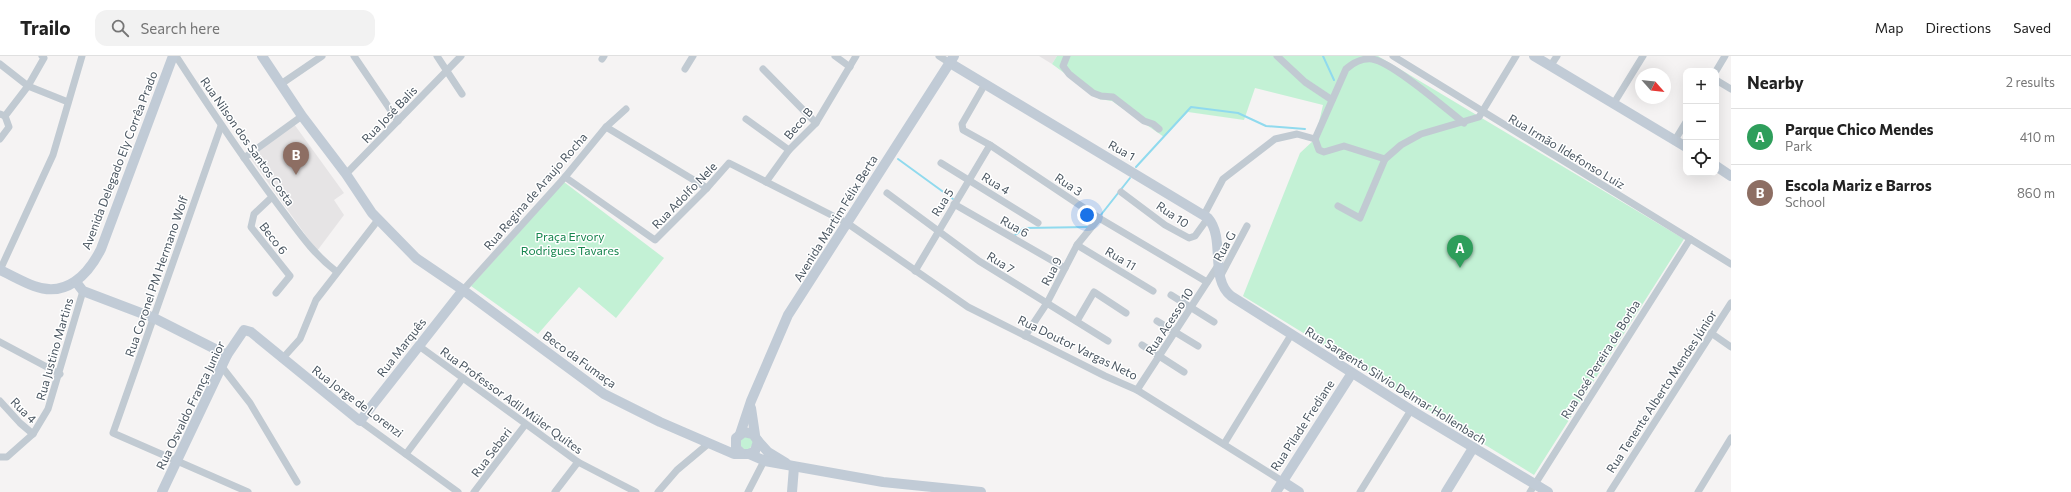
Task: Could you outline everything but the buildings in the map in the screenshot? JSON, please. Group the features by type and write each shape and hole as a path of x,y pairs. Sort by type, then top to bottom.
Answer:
{"street":[{"path":"0,139 9,128 2,115 28,86 44,58 42,56"},
{"path":"82,56 53,155 0,270 35,286 50,289 76,282 83,291 154,318 227,355"},
{"name":"Rua Nilson dos Santos Costa","path":"175,56 221,126 272,197 318,258 337,272"},
{"name":"Avenida Delegado Ely Corrêa Prado","path":"76,282 88,270 101,249 175,56"},
{"path":"262,56 302,116 346,174 378,220 416,258 463,290"},
{"path":"281,84 322,56"},
{"path":"354,56 398,121"},
{"path":"437,56 462,94"},
{"name":"Rua José Balis","path":"346,174 461,56"},
{"path":"685,69 693,56"},
{"path":"835,56 850,66"},
{"name":"Beco B","path":"766,182 789,150 816,123 856,56"},
{"path":"939,56 952,59"},
{"path":"1066,56 1063,66 1065,70 1087,88 1101,96 1114,97 1144,120 1153,124 1159,129"},
{"path":"1277,56 1304,82 1332,100"},
{"name":"Rua Irmão Ildefonso Luiz","path":"1393,56 1731,264"},
{"path":"1338,206 1360,218 1385,159 1401,145 1421,134 1464,123 1479,117 1516,56"},
{"path":"1534,56 1683,145"},
{"path":"1551,66 1557,56"},
{"path":"1614,103 1643,56"},
{"path":"1718,68 1725,56"},
{"name":"Rua 1","path":"952,59 985,84 1206,216"},
{"name":"Avenida Martim Félix Berta","path":"738,437 777,337 788,315 952,59"},
{"path":"1385,159 1344,146 1324,152 1319,150 1315,139 1346,69 1355,61 1372,59 1395,70 1464,123"},
{"path":"0,64 28,86 68,102"},
{"path":"764,69 816,123"},
{"path":"1719,82 1731,89"},
{"name":"Rua 3","path":"985,84 961,127 963,130 990,145 1099,218 1208,282"},
{"name":"Rua Regina de Araujo Rocha","path":"463,290 565,177 606,127 626,109"},
{"path":"244,158 302,116"},
{"path":"746,119 789,150"},
{"name":"Rua Coronel PM Hermano Wolf","path":"177,461 112,433 221,126"},
{"path":"606,127 707,188"},
{"path":"1675,140 1683,127"},
{"path":"1221,275 1214,227 1206,216 1223,179 1275,139 1297,134 1315,139"},
{"name":"Rua 5","path":"915,271 938,230 990,145"},
{"name":"Rua Adolfo Nele","path":"565,177 655,240 707,188 729,163 847,223"},
{"name":"Rua 4","path":"941,163 1038,223"},
{"path":"1719,168 1731,176"},
{"name":"Rua 10","path":"1121,192 1165,225 1189,238 1195,236 1206,216"},
{"name":"Rua 7","path":"887,193 979,261 1108,341"},
{"name":"Beco 6","path":"272,197 254,214 251,226 290,276 276,293"},
{"name":"Rua 6","path":"954,204 1065,268"},
{"name":"Rua 9","path":"1025,336 1047,303 1077,245 1099,218"},
{"path":"282,359 300,339 316,300 378,220"},
{"name":"Rua Doutor Vargas Neto","path":"847,223 968,307 1137,390 1299,492"},
{"name":"Rua G","path":"1221,275 1247,226"},
{"name":"Rua José Pereira de Borba","path":"1533,488 1690,239"},
{"name":"Rua 11","path":"1077,245 1153,291"},
{"name":"Rua Acesso 10","path":"1137,390 1219,264"},
{"name":"Rua Sargento Silvio Delmar Hollenbach","path":"1221,275 1224,287 1231,296 1473,448 1533,488 1548,492"},
{"name":"Rua Marquês","path":"360,421 463,290"},
{"name":"Beco da Fumaça","path":"463,290 604,394 710,444 734,454 746,454"},
{"name":"Rua Justino Martins","path":"0,457 7,457 33,434 48,409 60,374 83,291"},
{"path":"1077,321 1094,292 1126,313"},
{"path":"1171,295 1214,322"},
{"name":"Rua Tenente Alberto Mendes Júnior","path":"1610,492 1731,303"},
{"path":"1157,321 1198,346"},
{"name":"Rua Jorge de Lorenzi","path":"244,330 251,332 282,359 360,421 458,492"},
{"name":"Rua Osvaldo França Junior","path":"162,492 227,355 244,330"},
{"path":"1711,333 1731,347"},
{"path":"1224,444 1292,335"},
{"path":"0,342 60,374"},
{"path":"1142,345 1184,372"},
{"name":"Rua Professor Adil Müler Quites","path":"419,346 578,462 636,492"},
{"path":"222,367 250,403 297,482"},
{"name":"Rua Pilade Frediane","path":"1276,492 1352,373"},
{"path":"406,454 463,378"},
{"name":"Rua 4","path":"0,401 20,423 33,434"},
{"name":"Avenida Martim Félix Berta","path":"751,401 752,418 756,438"},
{"path":"1360,492 1411,410"},
{"name":"Rua Seberi","path":"474,492 525,424"},
{"path":"658,492 677,470 710,444 738,437 748,432 756,438 766,457"},
{"path":"738,437 738,450 746,454 766,457 793,467 883,482 981,492"},
{"path":"746,454 756,449 756,438"},
{"path":"1698,492 1731,438"},
{"path":"1446,492 1473,448"},
{"path":"748,492 766,457"},
{"path":"177,461 248,492"},
{"path":"555,492 578,462"},
{"path":"792,492 793,467"}],"shaded area":[{"path":"1039,56 1057,56 1052,64"},
{"path":"294,124 344,193 334,200 344,215 317,251 249,156"}],"green space":[{"path":"1057,56 1378,56 1684,239 1534,475 1243,296 1300,153 1315,139 1323,105 1255,88 1244,120 1188,112 1164,137 1112,101 1099,99 1052,64"},
{"name":"Praça Ervory Rodrigues Tavares","path":"564,182 664,258 616,318 579,287 538,334 471,286"},
{"path":"749,435 754,443 749,449 742,449 739,440"}],"waterway":[{"path":"1323,56 1334,80"},
{"path":"1136,167 1191,107 1238,113 1266,126 1305,129"},
{"path":"898,159 953,199"},
{"path":"1100,216 1130,178"},
{"path":"1014,236 1024,228 1089,227"}],"place":[{"name":"Escola Mariz e Barros","path":"296,175"},
{"name":"Parque Chico Mendes","path":"1460,268"}]}
